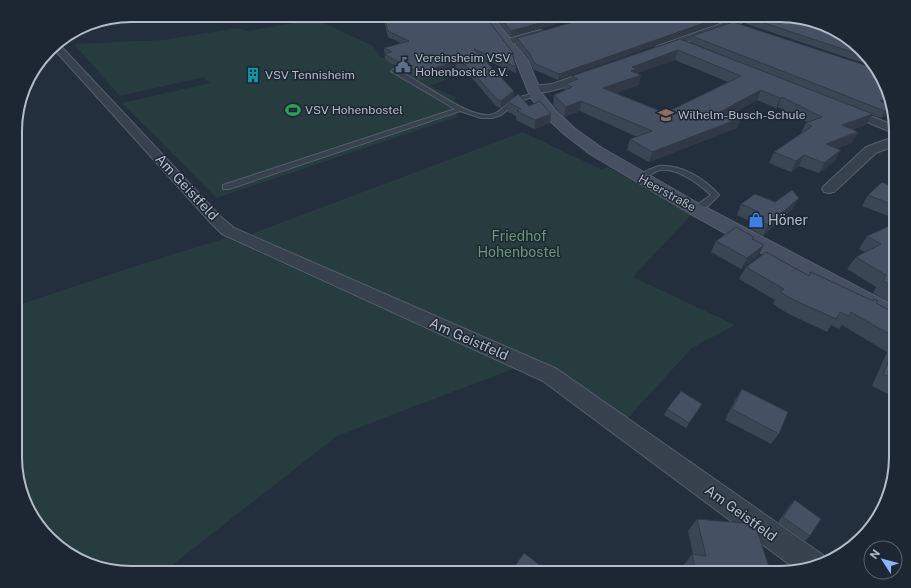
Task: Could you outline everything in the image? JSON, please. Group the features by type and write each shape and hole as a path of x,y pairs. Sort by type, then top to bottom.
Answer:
{"street":[{"name":"Heerstraße","path":"491,22 522,61 535,92 550,113 569,131 596,151 639,178 889,313"},
{"path":"648,53 734,22"},
{"path":"731,23 746,28"},
{"path":"507,42 551,30"},
{"path":"677,42 692,48"},
{"name":"Am Geistfeld","path":"59,49 216,220 228,231 550,375 809,562"},
{"path":"535,92 554,87 605,68"},
{"path":"838,107 889,127"},
{"path":"830,189 871,150 889,143"}],"lane":[{"path":"394,71 460,109 479,116 488,117 497,115 514,102 535,92"},
{"path":"226,187 460,109"},
{"path":"639,178 661,168 677,170 705,185 715,195 705,204 695,209"}],"green space":[{"name":"VSV Hohenbostel","path":"299,22 321,22 373,46 381,58 401,53 454,76 430,86 454,97 457,117 217,198 122,103 210,83 204,77 120,96 74,44 164,40 237,28 248,31"},
{"name":"Friedhof Hohenbostel","path":"523,132 602,170 608,167 691,215 633,277 735,325 692,348 625,421 545,369 245,236"},
{"path":"226,238 515,368 337,436 171,566 124,566 110,564 83,555 65,544 40,518 28,492 24,478 22,457 22,304 126,269"}],"building":[{"path":"386,22 489,22 514,54 512,53 516,67 474,49 514,91 501,101 497,99 466,65 456,61 420,73 384,54 392,52 384,48 409,41 388,31"},
{"path":"504,22 544,22 511,31"},
{"path":"574,22 707,22 559,74 534,63 530,54 517,38"},
{"path":"733,22 868,66 881,89 884,100 880,101 885,103 887,110 885,111 692,36"},
{"path":"761,22 794,23 822,30 841,40 857,54"},
{"path":"680,39 873,114 842,125 858,132 826,144 841,150 824,163 804,155 796,161 774,152 812,126 806,123 822,117 782,97 780,98 761,90 720,112 741,118 652,152 630,139 652,131 581,101 566,107 554,95 572,87 565,84 578,79 572,76","holes":["678,50 741,76 665,113 603,88 641,75 631,71 637,69 632,67"]},
{"path":"518,94 529,106 540,101 551,114 535,120 517,111 521,109 508,102"},
{"path":"882,182 889,185 889,203 868,195"},
{"path":"792,190 799,198 768,225 752,217 759,212 741,204 755,194 775,202"},
{"path":"889,226 889,284 883,281 886,275 856,257 881,244 867,236"},
{"path":"736,227 754,237 752,239 764,245 747,258 716,241"},
{"path":"766,252 809,276 811,272 873,301 874,299 878,301 876,303 889,310 889,334 851,312 849,316 840,312 836,319 794,300 780,292 784,289 746,267"},
{"path":"889,360 889,377 883,374"},
{"path":"742,389 788,412 779,434 732,409"},
{"path":"681,391 702,404 689,423 667,409"},
{"path":"795,500 821,519 810,536 783,517"},
{"path":"697,519 755,524 769,566 695,566 692,554 706,556"},
{"path":"524,553 541,566 515,566"}],"place":[{"name":"Vereinsheim VSV Hohenbostel e.V.","path":"403,65"},
{"name":"VSV Tennisheim","path":"253,75"},
{"name":"VSV Hohenbostel","path":"293,110"},
{"name":"Wilhelm-Busch-Schule","path":"666,115"},
{"name":"Höner","path":"756,220"}]}
